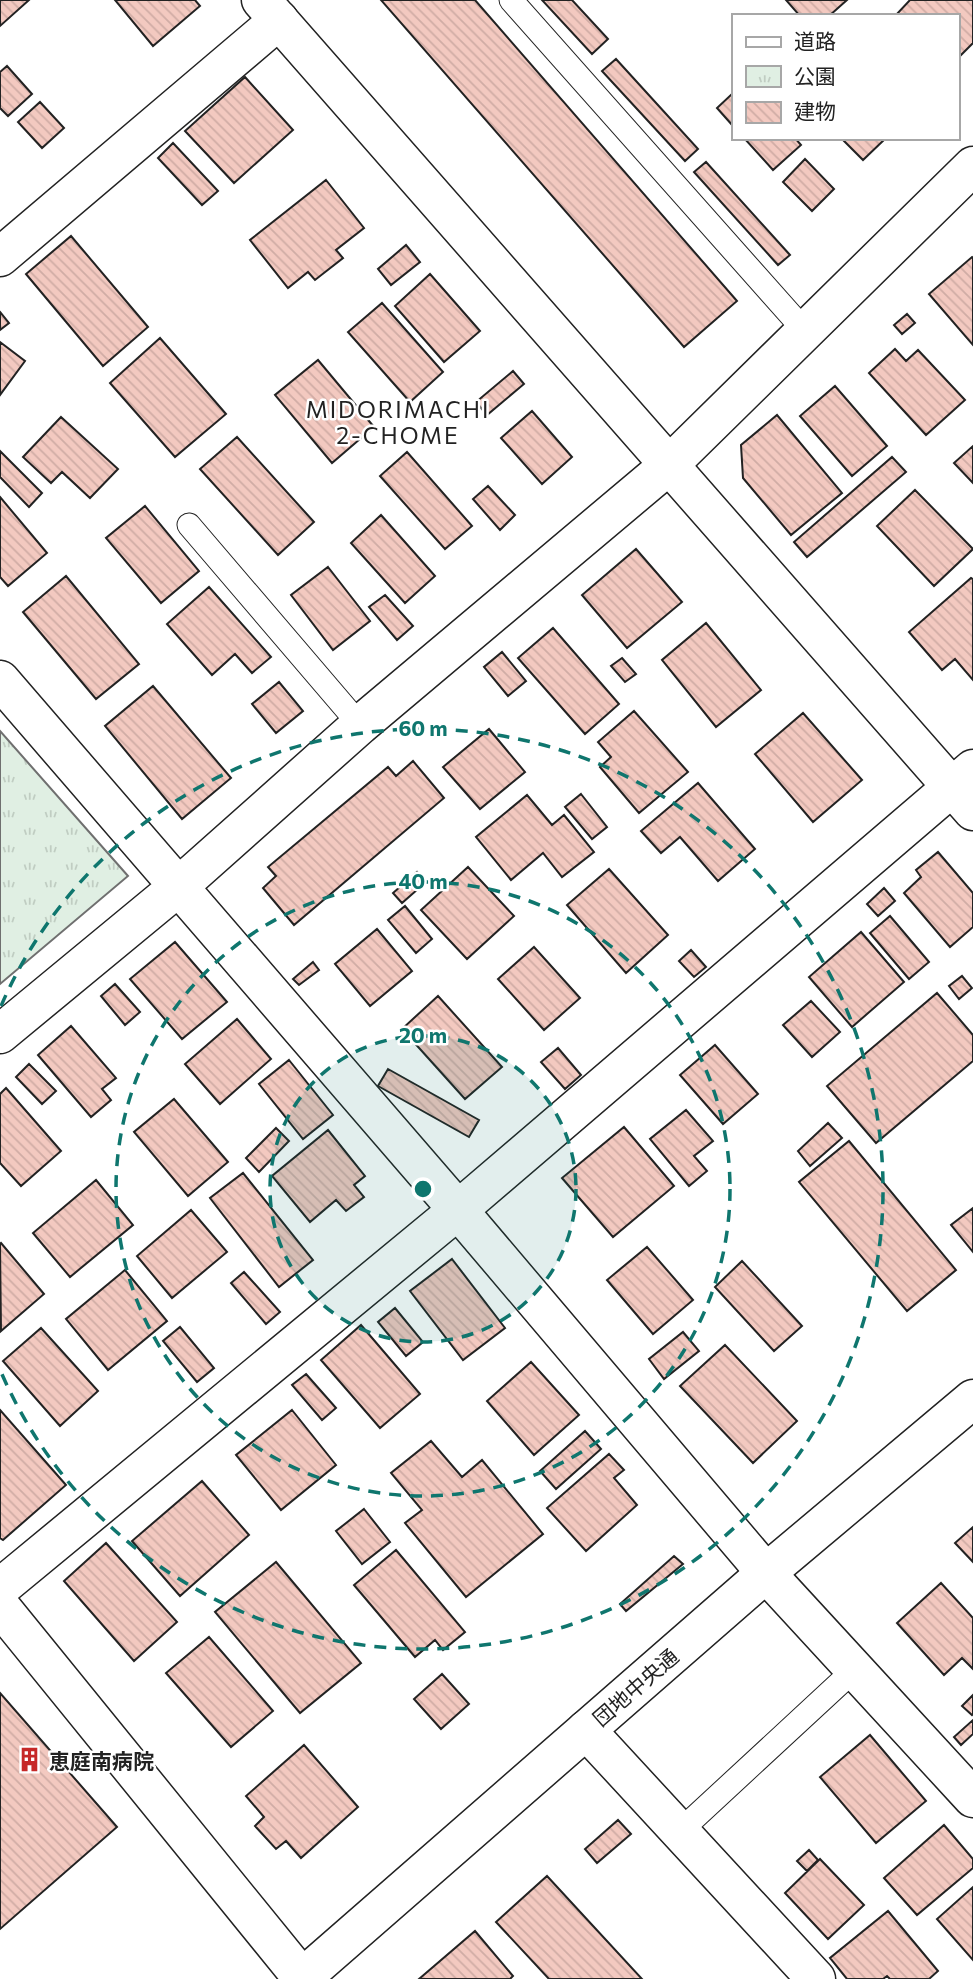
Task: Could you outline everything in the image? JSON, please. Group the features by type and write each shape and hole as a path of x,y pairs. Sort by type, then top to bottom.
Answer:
{"street":[{"path":"0,257 270,10 669,465 966,789 0,1588"},
{"path":"0,1034 178,887 360,725 669,465 973,166"},
{"path":"0,680 458,1210 766,1573 973,1798"},
{"name":"団地中央通","path":"302,1979 766,1573 973,1399"},
{"path":"0,1606 302,1979"},
{"path":"586,1730 816,1979"}],"lane":[{"path":"511,0 805,331"},
{"path":"189,525 360,725"},
{"path":"679,1832 853,1670"}],"green space":[{"path":"0,731 128,876 0,984"}],"building":[{"path":"0,0 29,0 0,26"},
{"path":"115,0 195,0 200,6 153,46"},
{"path":"381,0 475,0 737,301 684,347"},
{"path":"542,0 572,0 608,39 592,54"},
{"path":"786,0 847,0 831,14 798,14"},
{"path":"910,0 973,0 973,43 959,57 959,14 897,14"},
{"path":"616,59 698,149 685,161 602,71"},
{"path":"7,66 32,94 8,116 0,108 0,72"},
{"path":"245,77 293,130 234,183 185,131"},
{"path":"732,94 732,125 717,108"},
{"path":"40,102 64,128 42,148 18,122"},
{"path":"746,140 797,140 801,145 773,170"},
{"path":"843,140 884,140 863,160"},
{"path":"173,143 218,191 202,205 158,158"},
{"path":"805,159 834,189 812,211 783,182"},
{"path":"706,162 790,255 778,265 694,172"},
{"path":"326,180 364,228 336,250 343,258 315,280 308,272 288,288 250,240"},
{"path":"71,236 148,327 103,366 26,274"},
{"path":"406,245 420,262 391,285 378,269"},
{"path":"973,258 973,345 929,294"},
{"path":"430,274 480,331 444,362 395,306"},
{"path":"382,303 443,372 410,402 348,332"},
{"path":"0,312 9,323 0,330"},
{"path":"907,314 915,323 902,334 894,325"},
{"path":"160,338 226,414 175,457 110,383"},
{"path":"0,342 25,361 0,395"},
{"path":"895,349 906,361 918,350 965,400 926,435 869,373"},
{"path":"318,360 374,427 332,463 275,395"},
{"path":"513,371 524,384 487,415 476,402"},
{"path":"835,386 887,446 852,476 800,416"},
{"path":"532,411 572,457 542,484 501,438"},
{"path":"777,415 842,493 791,535 743,478 741,445"},
{"path":"61,417 118,469 90,498 62,472 51,483 23,457"},
{"path":"237,437 314,522 278,555 200,469"},
{"path":"973,446 973,483 954,463"},
{"path":"0,451 42,493 29,507 0,477"},
{"path":"407,452 472,526 445,549 380,476"},
{"path":"892,457 906,472 807,557 794,542"},
{"path":"488,486 515,515 500,530 473,499"},
{"path":"915,490 973,549 934,586 877,526"},
{"path":"0,497 47,553 8,586 0,577"},
{"path":"145,506 199,571 161,603 106,538"},
{"path":"381,515 435,576 405,603 351,543"},
{"path":"636,549 682,602 627,648 582,595"},
{"path":"328,567 370,621 333,650 291,595"},
{"path":"66,576 139,664 96,699 23,612"},
{"path":"971,578 973,680 955,659 942,670 909,632"},
{"path":"209,587 271,657 252,673 235,654 212,675 167,624"},
{"path":"385,595 413,626 397,640 369,607"},
{"path":"706,623 761,690 716,727 662,660"},
{"path":"553,628 619,704 585,734 518,658"},
{"path":"502,652 526,681 508,696 484,667"},
{"path":"622,658 636,674 625,682 611,666"},
{"path":"279,682 303,711 276,733 252,704"},
{"path":"153,686 231,778 182,819 105,726"},
{"path":"634,711 688,772 639,813 600,767 611,757 598,742"},
{"path":"803,713 862,780 813,822 755,754"},
{"path":"489,729 525,772 480,809 443,767"},
{"path":"413,761 444,798 294,925 263,888 276,876 268,867 388,767 396,776"},
{"path":"698,783 755,849 718,881 680,837 661,853 641,831"},
{"path":"581,794 607,827 592,839 565,807"},
{"path":"527,795 552,825 564,815 594,852 562,877 543,853 511,880 476,837"},
{"path":"938,852 973,893 973,927 950,947 904,893 921,877 916,870"},
{"path":"468,867 514,916 467,959 421,910"},
{"path":"609,869 668,935 626,973 567,905"},
{"path":"417,872 426,882 402,903 393,893"},
{"path":"884,888 895,901 878,916 867,904"},
{"path":"405,906 432,939 416,953 388,920"},
{"path":"890,916 929,962 909,979 870,933"},
{"path":"377,929 412,971 370,1006 335,964"},
{"path":"861,932 904,982 852,1027 809,977"},
{"path":"175,942 227,1002 182,1039 130,979"},
{"path":"534,947 580,998 544,1030 498,979"},
{"path":"691,950 706,967 694,977 679,961"},
{"path":"313,962 319,970 299,985 293,979"},
{"path":"962,976 972,988 959,999 949,986"},
{"path":"115,984 140,1012 125,1025 101,996"},
{"path":"937,993 973,1035 973,1061 876,1143 827,1086"},
{"path":"438,996 502,1067 465,1099 402,1029"},
{"path":"811,1001 840,1032 812,1057 783,1025"},
{"path":"237,1019 271,1059 220,1104 185,1064"},
{"path":"71,1026 116,1078 102,1089 111,1100 91,1117 38,1055"},
{"path":"715,1045 758,1094 723,1124 680,1075"},
{"path":"558,1048 581,1075 565,1089 541,1062"},
{"path":"289,1060 333,1115 303,1139 259,1084"},
{"path":"29,1064 56,1091 42,1104 16,1077"},
{"path":"388,1069 479,1120 469,1137 378,1086"},
{"path":"6,1088 61,1151 21,1186 0,1163 0,1094"},
{"path":"174,1099 228,1162 188,1196 134,1132"},
{"path":"686,1110 713,1141 694,1156 707,1171 689,1186 650,1139"},
{"path":"828,1123 842,1138 810,1166 798,1151"},
{"path":"624,1127 674,1186 613,1237 562,1178"},
{"path":"276,1128 289,1141 259,1172 246,1158"},
{"path":"328,1130 365,1176 354,1185 364,1197 346,1211 336,1200 310,1222 272,1176"},
{"path":"849,1141 956,1270 907,1311 799,1182"},
{"path":"243,1173 313,1260 279,1287 210,1198"},
{"path":"96,1180 133,1225 70,1277 33,1233"},
{"path":"973,1208 973,1252 951,1225"},
{"path":"191,1210 227,1252 172,1298 137,1256"},
{"path":"0,1244 44,1294 1,1331"},
{"path":"647,1247 693,1300 653,1334 607,1280"},
{"path":"452,1259 505,1328 463,1360 410,1291"},
{"path":"742,1261 802,1326 774,1351 715,1287"},
{"path":"125,1270 167,1321 108,1370 66,1319"},
{"path":"244,1272 280,1312 266,1324 231,1283"},
{"path":"395,1308 423,1342 406,1356 378,1322"},
{"path":"361,1325 420,1394 380,1428 321,1360"},
{"path":"180,1327 214,1368 197,1382 163,1341"},
{"path":"41,1328 98,1391 60,1426 3,1361"},
{"path":"683,1332 699,1351 664,1379 649,1359"},
{"path":"725,1345 797,1421 753,1463 680,1386"},
{"path":"531,1362 579,1415 534,1455 487,1401"},
{"path":"306,1374 336,1408 322,1420 292,1385"},
{"path":"0,1410 66,1485 3,1540 0,1538"},
{"path":"292,1410 336,1465 281,1510 236,1455"},
{"path":"585,1431 601,1449 556,1489 540,1471"},
{"path":"431,1441 462,1477 482,1460 543,1534 466,1597 405,1523 422,1510 391,1473"},
{"path":"609,1454 624,1470 614,1478 637,1505 586,1551 547,1508"},
{"path":"202,1481 249,1535 180,1596 132,1541"},
{"path":"364,1509 390,1542 362,1564 336,1531"},
{"path":"973,1527 973,1562 955,1543"},
{"path":"106,1543 177,1622 134,1661 64,1581"},
{"path":"396,1550 465,1632 443,1650 435,1640 415,1657 354,1585"},
{"path":"674,1556 683,1564 626,1611 620,1604"},
{"path":"276,1562 361,1663 300,1713 215,1612"},
{"path":"941,1583 973,1618 973,1669 962,1658 944,1675 897,1623"},
{"path":"209,1637 273,1711 231,1747 166,1673"},
{"path":"442,1674 469,1704 441,1729 414,1699"},
{"name":"恵庭南病院","path":"0,1693 117,1827 0,1929"},
{"path":"973,1695 973,1714 972,1715 962,1706"},
{"path":"973,1720 973,1734 961,1745 954,1737"},
{"path":"870,1735 926,1801 876,1843 820,1777"},
{"path":"304,1745 358,1807 301,1858 286,1841 276,1849 255,1826 264,1817 246,1796"},
{"path":"618,1820 631,1834 597,1863 585,1849"},
{"path":"944,1825 973,1859 973,1868 917,1915 884,1878"},
{"path":"809,1850 818,1860 807,1871 797,1861"},
{"path":"820,1859 864,1905 828,1939 785,1893"},
{"path":"547,1876 642,1979 549,1979 496,1922"},
{"path":"973,1887 973,1960 937,1919"},
{"path":"888,1911 938,1971 929,1979 890,1979 887,1976 883,1979 847,1979 830,1958"},
{"path":"475,1931 513,1976 510,1979 419,1979"}],"place":[{"name":"恵庭南病院","path":"29,1760"}],"district":[{"name":"MIDORIMACHI 2-CHOME","path":"398,422"}]}
